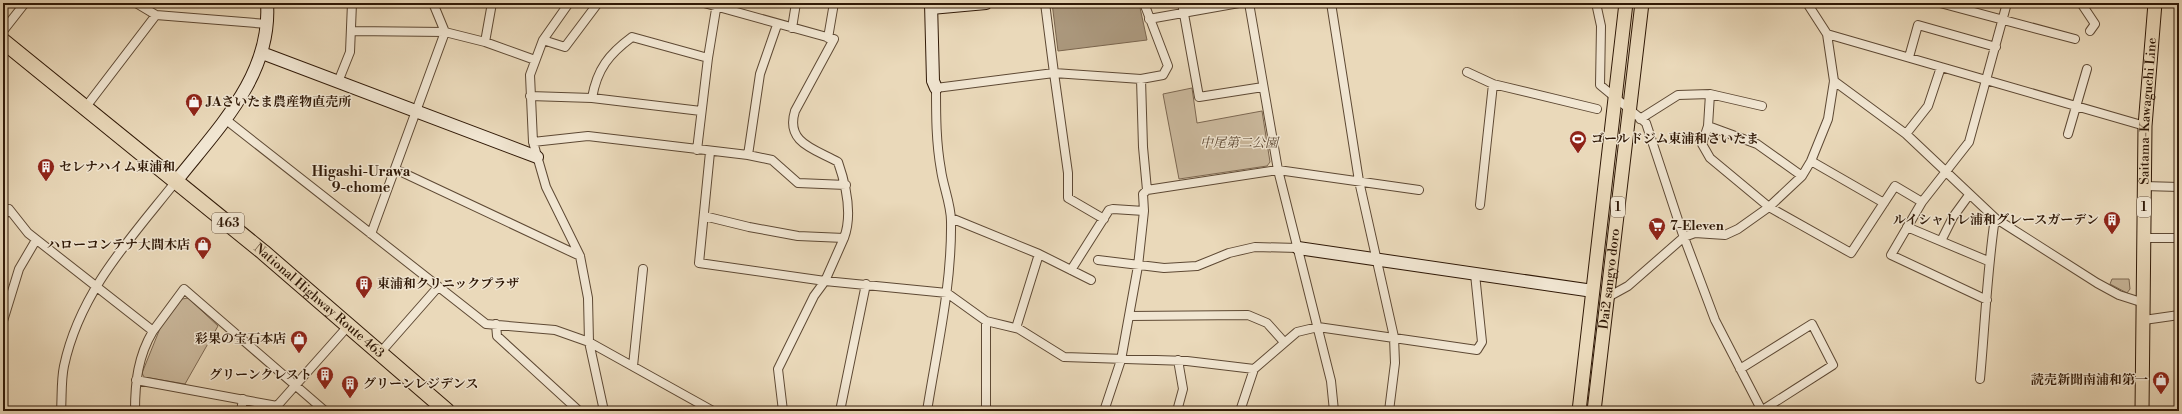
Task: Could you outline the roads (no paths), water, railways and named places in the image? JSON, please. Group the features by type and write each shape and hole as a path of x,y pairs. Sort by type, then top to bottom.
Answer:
{"highway":[{"name":"National Highway Route 463","path":"3,41 176,180 349,325 445,410"}],"main road":[{"name":"Dai2 sangyo doro","path":"1579,411 1626,3"},
{"name":"Dai2 sangyo doro","path":"1594,411 1642,3"},
{"name":"Saitama-Kawaguchi Line","path":"2142,411 2144,186 2146,126 2155,3"}],"street":[{"path":"3,31 26,3"},
{"path":"136,3 156,15 267,24"},
{"path":"61,411 64,366 77,323 95,286 225,119 247,88 262,53 267,24 267,3"},
{"path":"338,82 350,52 352,3"},
{"path":"372,234 445,32 432,3"},
{"path":"485,42 492,3"},
{"path":"569,3 543,40 530,75 533,142 546,187 580,256 588,298 589,342 604,411"},
{"path":"543,40 564,47 598,3"},
{"path":"704,3 716,5 777,25 834,39 795,111 791,122 794,132 800,141 838,162 846,186 847,229 826,281 814,296 778,369 783,411"},
{"path":"792,28 796,3"},
{"path":"828,38 834,3"},
{"path":"927,411 947,293 951,218 941,171 936,137 936,88 933,81 931,5 986,3"},
{"path":"1045,3 1068,173 1068,198 1104,219"},
{"path":"936,88 1054,73 1140,79 1163,75 1168,66 1144,3"},
{"path":"1182,3 1199,98 1263,87"},
{"path":"1149,19 1239,3"},
{"path":"1249,3 1278,170 1331,381 1334,411"},
{"path":"1331,3 1359,181 1394,337 1395,363 1389,411"},
{"path":"1596,3 1601,26 1600,85 1646,123 1684,237 1715,320 1740,369 1762,411 1833,365 1812,324 1740,369"},
{"path":"1608,297 1628,286 1684,237 1695,233 1725,235 1738,229 1769,206 1802,176 1811,161 1828,119 1834,81 1827,34 1807,3"},
{"path":"1940,3 2075,39"},
{"path":"1987,300 1891,255 1922,202 1969,142 2007,3"},
{"path":"2081,3 2095,24 2090,31"},
{"path":"697,150 701,110 716,5"},
{"path":"85,108 156,15"},
{"path":"748,155 760,74 777,25"},
{"path":"1909,57 1918,26 1996,47"},
{"path":"351,31 445,32 485,42 535,60"},
{"path":"1827,34 2146,126"},
{"path":"592,98 595,80 604,64 617,48 632,37 708,58"},
{"path":"262,53 537,157"},
{"path":"1906,134 1928,106 1941,67"},
{"path":"2068,134 2075,105 2087,69"},
{"path":"1467,72 1494,84 1598,109"},
{"path":"1140,79 1142,147 1147,190"},
{"path":"1834,81 1906,134 1995,218 2097,283 2119,295 2144,303"},
{"path":"1480,205 1494,84"},
{"path":"1640,119 1678,95 1710,94 1762,106"},
{"path":"1710,94 1708,126 1702,144 1710,158 1769,206 1851,253 1894,186 1922,202"},
{"path":"530,96 592,98 701,110"},
{"path":"225,119 486,324 555,330 589,342 713,411"},
{"path":"1708,126 1756,144 1802,176"},
{"path":"533,142 588,136 710,152 748,155 772,160 798,183 846,186"},
{"path":"710,152 699,263 826,281 947,293 986,321 1016,328 1064,357 1121,360 1178,360 1254,369"},
{"path":"1811,161 1884,203"},
{"path":"395,169 580,256"},
{"path":"1104,411 1121,360 1138,266 1144,211 1143,194 1147,190 1278,170 1419,190"},
{"path":"2144,186 2179,187"},
{"path":"1941,241 1953,217 1969,195"},
{"path":"3,202 28,233 36,240 153,331"},
{"path":"1071,270 1109,210 1113,208 1144,211"},
{"path":"3,216 9,209"},
{"path":"704,216 749,227 798,236 844,238"},
{"path":"951,218 1039,254 1091,280"},
{"path":"1980,379 1987,300 1988,261 1995,218"},
{"path":"1907,227 1988,261"},
{"path":"2144,238 2179,238"},
{"path":"3,321 6,296 19,269 36,240"},
{"path":"1098,260 1164,268 1197,266 1229,253 1255,247 1298,248 1593,291"},
{"path":"1016,328 1039,254"},
{"path":"633,366 643,269"},
{"path":"1240,411 1254,369 1297,332 1318,327 1477,350 1482,342 1474,274"},
{"path":"840,411 866,284"},
{"path":"380,353 438,287"},
{"path":"135,411 136,380 142,357 153,331 184,289 325,411"},
{"path":"1129,316 1248,315 1267,323 1284,342"},
{"path":"2144,320 2179,315"},
{"path":"986,321 986,411"},
{"path":"496,324 497,336 579,411"},
{"path":"136,380 277,406 349,325"},
{"path":"1177,411 1183,389 1178,360"},
{"path":"241,411 243,400"}],"place":[{"name":"JAさいたま農産物直売所","path":"194,117"},
{"name":"ゴールドジム東浦和さいたま","path":"1578,154"},
{"name":"セレナハイム東浦和","path":"46,182"},
{"name":"ルイシャトレ浦和グレースガーデン","path":"2112,235"},
{"name":"7-Eleven","path":"1657,241"},
{"name":"ハローコンテナ大間木店","path":"203,260"},
{"name":"東浦和クリニックプラザ","path":"364,299"},
{"name":"彩果の宝石本店","path":"299,354"},
{"name":"グリーンクレスト","path":"325,390"},
{"name":"読売新聞南浦和第一","path":"2161,395"},
{"name":"グリーンレジデンス","path":"350,399"}],"district":[{"name":"Higashi-Urawa 9-chome","path":"361,180"}],"park label":[{"name":"中尾第二公園","path":"1239,143"}]}
